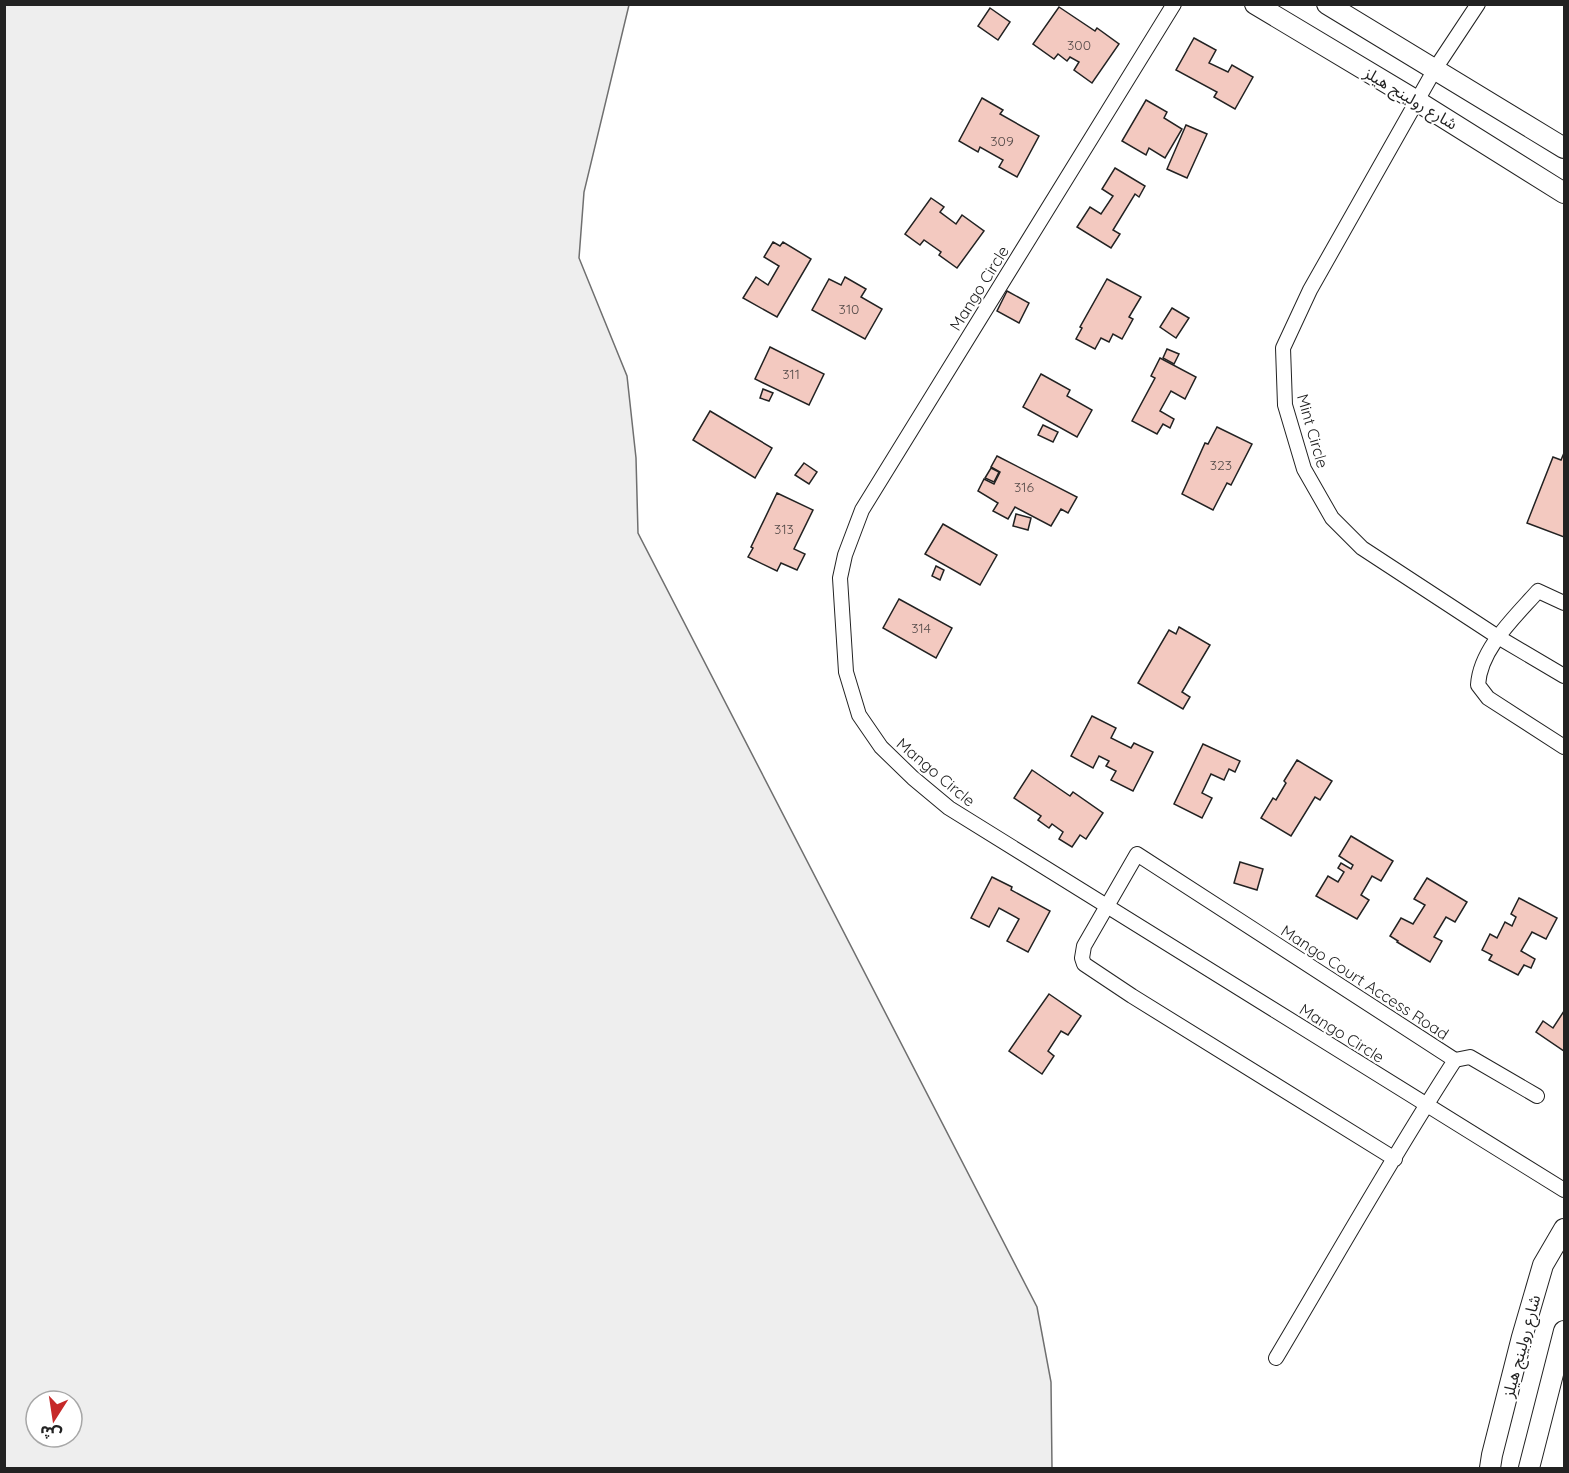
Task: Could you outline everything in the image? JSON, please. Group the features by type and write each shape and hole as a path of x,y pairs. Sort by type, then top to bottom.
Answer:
{"main road":[{"name":"شارع رولينج هيلز","path":"1255,4 1564,193"},
{"path":"1327,4 1564,148"},
{"name":"شارع رولينج هيلز","path":"1490,1468 1516,1359 1543,1265 1564,1229"},
{"path":"1529,1468 1564,1330"}],"street":[{"name":"Mango Circle","path":"1173,4 862,510 845,555 840,578 846,672 859,715 881,747 949,808 1564,1190"},
{"name":"Mint Circle","path":"1478,4 1435,69 1310,290 1283,348 1285,405 1304,469 1332,518 1362,548 1498,638 1564,676"},
{"path":"1564,603 1538,591 1498,638 1479,672 1478,685 1488,698 1564,747"},
{"name":"Mango Court Access Road","path":"1107,906 1137,854 1455,1060 1426,1104 1276,1358"},
{"path":"1107,906 1084,946 1082,958 1084,964 1395,1159"},
{"path":"1455,1060 1470,1057 1537,1096"}],"shaded area":[{"path":"5,4 629,5 584,192 579,258 627,376 636,458 638,533 1037,1307 1051,1382 1052,1468 5,1468"}],"building":[{"path":"1059,7 1095,31 1097,28 1119,44 1092,83 1074,70 1079,62 1070,57 1067,61 1058,54 1054,59 1033,44"},
{"path":"990,8 1010,22 998,40 978,26"},
{"path":"1194,38 1216,50 1209,63 1228,72 1232,65 1253,77 1235,109 1214,97 1217,92 1176,70"},
{"path":"982,98 1003,110 1000,114 1039,136 1017,177 999,167 1003,160 980,147 978,152 959,141"},
{"path":"1146,100 1167,112 1164,118 1182,129 1165,158 1149,148 1146,155 1122,141"},
{"path":"1186,125 1207,134 1187,178 1167,169"},
{"path":"1115,168 1145,186 1139,197 1135,194 1113,230 1120,234 1111,248 1077,227 1090,207 1101,214 1113,196 1102,189"},
{"path":"931,198 944,207 940,212 956,224 962,215 984,231 957,268 939,255 941,252 924,240 920,245 905,234"},
{"path":"773,242 780,246 783,242 811,259 777,317 743,298 756,277 768,285 779,266 764,257"},
{"path":"845,277 866,289 861,297 882,309 865,339 812,310 829,279 841,285"},
{"path":"1107,279 1141,297 1129,317 1133,319 1122,339 1113,334 1109,342 1101,338 1095,349 1076,339 1082,328 1080,327"},
{"path":"1007,291 1029,303 1019,323 997,311"},
{"path":"1172,308 1189,318 1176,338 1160,327"},
{"path":"770,347 824,374 809,405 755,379"},
{"path":"1167,349 1179,354 1174,364 1163,358"},
{"path":"1160,358 1196,377 1185,399 1171,391 1160,411 1174,419 1170,428 1163,424 1157,434 1132,421 1155,378 1151,376"},
{"path":"1041,374 1070,390 1067,396 1092,410 1077,437 1023,407"},
{"path":"763,389 773,393 769,401 760,398"},
{"path":"710,411 772,448 755,478 693,440"},
{"path":"1043,425 1058,432 1053,442 1038,435"},
{"path":"1217,427 1252,444 1231,485 1227,483 1213,510 1182,494 1205,443 1208,444"},
{"path":"1564,453 1564,537 1527,523 1553,457 1561,460"},
{"path":"997,456 1077,497 1068,513 1061,509 1051,526 1015,507 1008,519 993,511 998,503 978,491 984,479 994,484 1000,472 991,467"},
{"path":"804,463 817,472 809,484 795,475"},
{"path":"991,468 999,472 994,482 985,478"},
{"path":"777,493 813,510 794,549 805,554 797,570 781,563 777,571 748,557"},
{"path":"1016,514 1031,518 1028,530 1013,526"},
{"path":"943,524 997,555 980,585 925,554"},
{"path":"936,566 944,570 940,580 932,576"},
{"path":"899,599 952,628 936,658 883,628"},
{"path":"1179,627 1210,645 1182,692 1190,697 1183,709 1138,683 1169,630 1176,634"},
{"path":"1092,716 1116,728 1111,738 1131,748 1134,743 1153,752 1133,791 1111,780 1116,771 1106,766 1109,761 1099,756 1093,768 1071,756"},
{"path":"1203,744 1240,761 1235,772 1229,769 1224,780 1211,774 1202,793 1212,798 1202,818 1174,804"},
{"path":"1297,760 1332,781 1320,800 1315,797 1291,836 1261,818 1273,798 1276,800"},
{"path":"1032,770 1070,796 1073,792 1103,813 1086,839 1080,835 1072,847 1059,839 1063,832 1052,824 1049,828 1038,820 1041,816 1014,798"},
{"path":"1351,836 1393,861 1381,881 1372,876 1361,895 1369,900 1357,919 1316,896 1328,876 1338,882 1344,872 1338,868 1341,863 1351,869 1353,865 1339,856"},
{"path":"1240,862 1263,869 1257,890 1234,883"},
{"path":"992,877 1050,911 1028,952 1007,941 1019,919 999,908 989,927 971,918"},
{"path":"1427,878 1467,902 1455,922 1446,917 1434,937 1442,941 1430,962 1390,936 1401,918 1413,924 1425,905 1414,899"},
{"path":"1519,898 1557,918 1546,939 1532,932 1521,951 1535,959 1531,968 1524,965 1518,975 1489,960 1492,955 1482,950 1490,934 1497,938 1505,922 1512,926 1516,917 1511,914"},
{"path":"1049,994 1081,1016 1068,1035 1061,1031 1048,1051 1054,1056 1042,1074 1009,1051"},
{"path":"1564,1011 1564,1051 1536,1032 1543,1021 1553,1028"}]}
